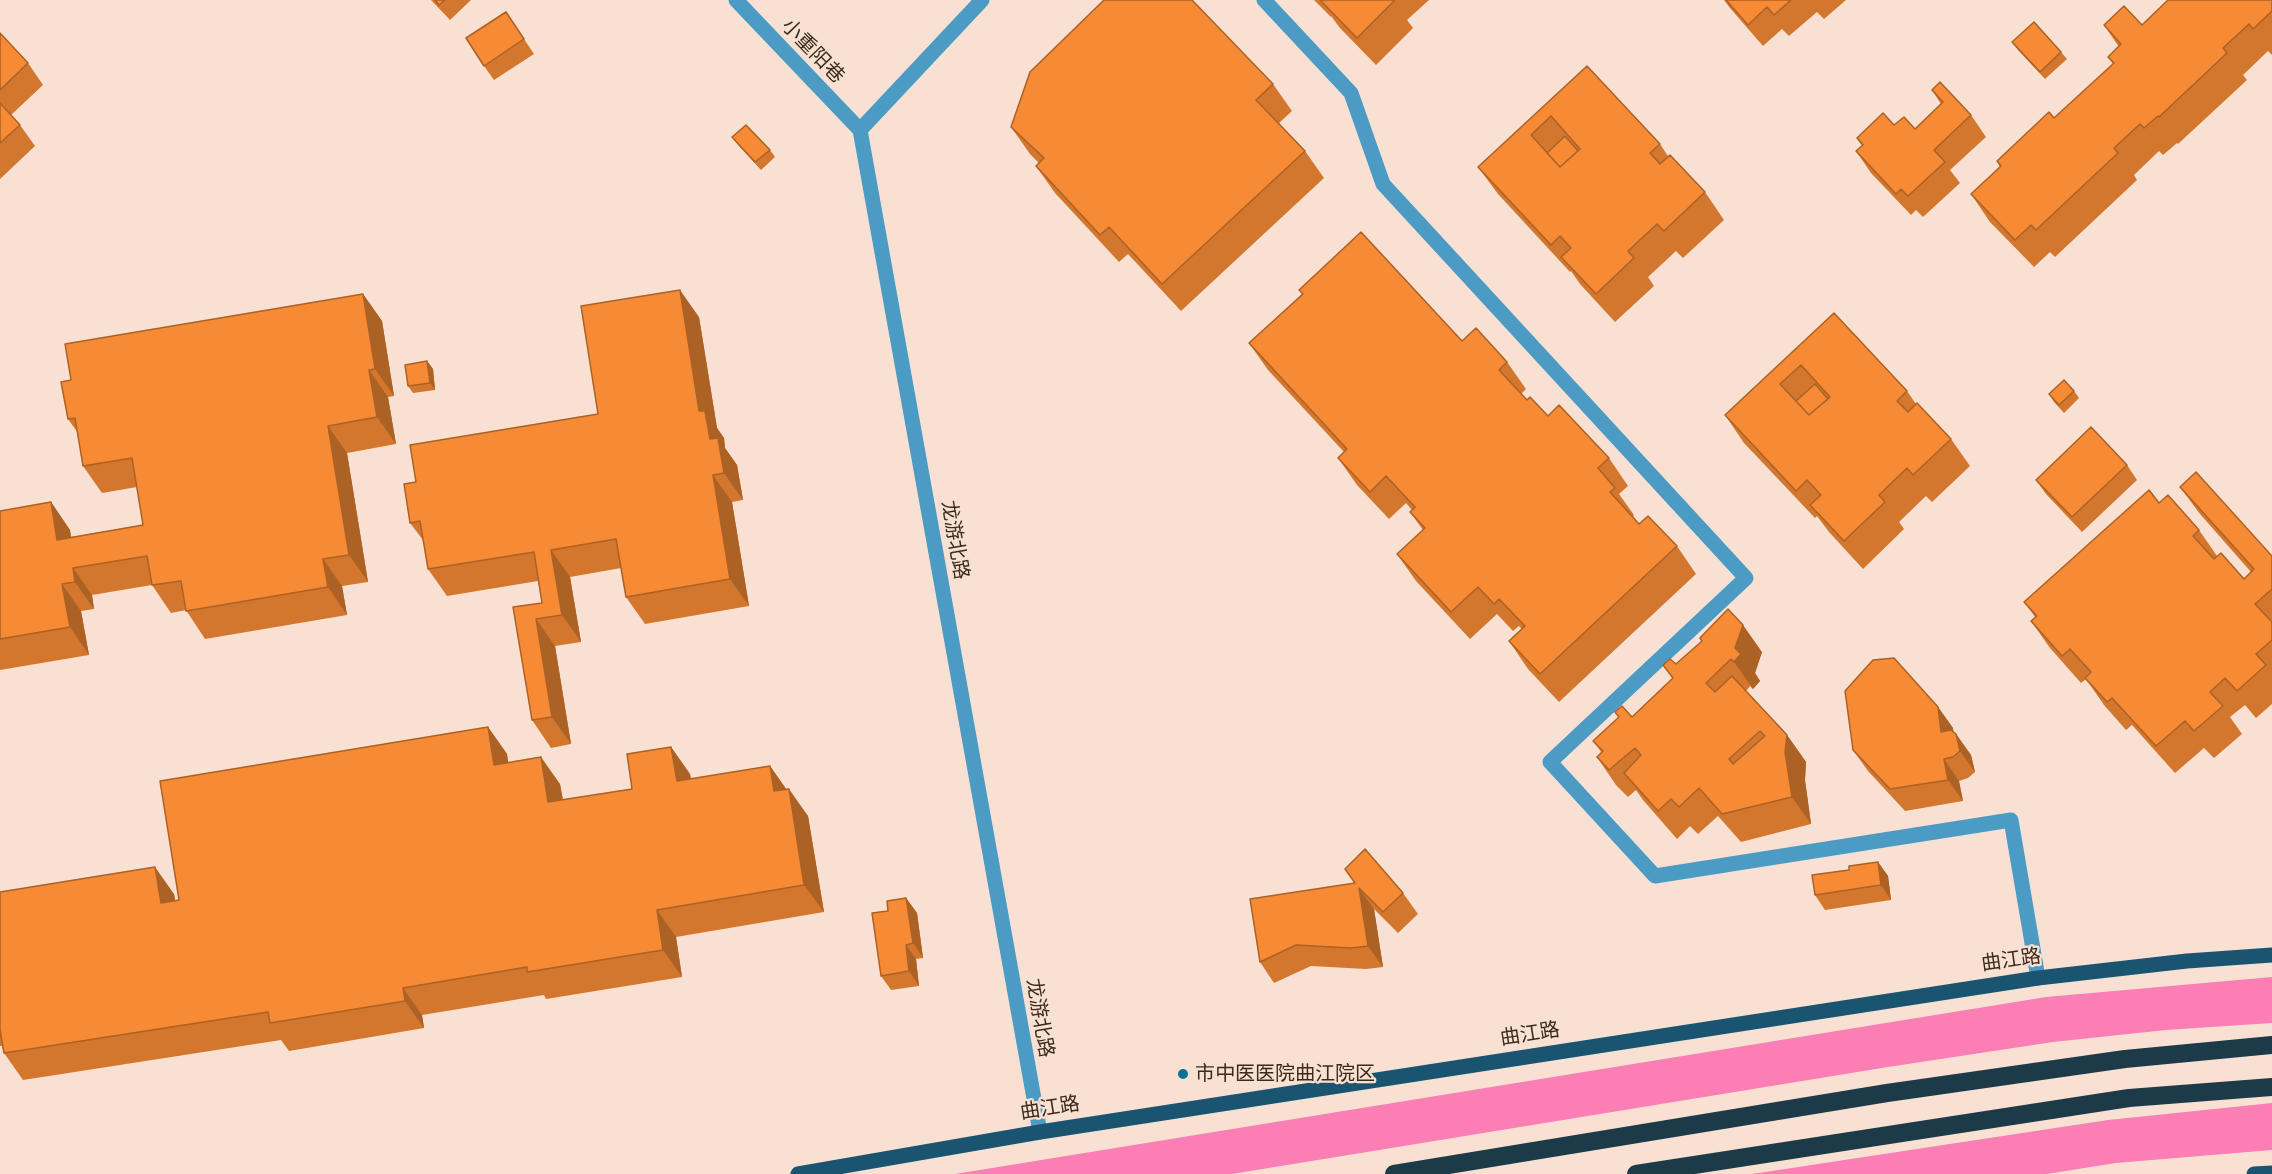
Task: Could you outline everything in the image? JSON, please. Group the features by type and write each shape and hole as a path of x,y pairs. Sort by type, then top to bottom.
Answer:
{"highway":[{"path":"1394,1174 1887,1093 2125,1059 2272,1045"},
{"path":"1636,1174 2129,1098 2272,1087"}],"main road":[{"name":"曲江路","path":"798,1174 1040,1132 2037,978 2187,961 2272,955"},
{"path":"2253,1174 2272,1173"}],"street":[{"name":"小重阳巷","path":"736,0 860,130"},
{"path":"860,130 982,0"},
{"path":"1264,0 1350,93 1383,184 1746,578 1550,762 1655,876 2011,820 2037,978"},
{"name":"龙游北路","path":"860,130 1040,1132"}],"shaded area":[{"path":"2272,977 2272,1023 2166,1030 2053,1042 1232,1174 955,1174 2046,997"},
{"path":"2272,1103 2272,1150 2116,1163 2047,1174 1752,1174 2108,1120"}],"building":[{"path":"435,0 445,0 439,5"},
{"path":"1104,0 1192,0 1273,84 1256,100 1305,151 1162,284 1109,227 1100,235 1036,166 1044,158 1011,127 1030,72"},
{"path":"1321,0 1393,0 1394,1 1357,38"},
{"path":"1726,0 1791,0 1774,15 1767,7 1748,25"},
{"path":"2168,0 2272,0 2272,11 2253,29 2249,24 2223,48 2227,53 2159,117 2144,128 2140,124 2114,148 2118,153 2036,230 2031,225 2015,240 1971,194 2001,166 1997,161 2049,112 2054,118 2114,63 2108,57 2121,44 2104,25 2124,6 2142,25"},
{"path":"506,12 524,39 484,66 466,38"},
{"path":"2034,22 2061,52 2040,72 2012,42"},
{"path":"0,33 28,63 0,90"},
{"path":"1587,66 1660,144 1650,153 1660,164 1670,155 1705,192 1664,231 1657,224 1628,251 1634,258 1596,294 1561,257 1571,248 1560,236 1551,245 1478,167","holes":["1551,116 1580,149 1560,167 1531,135"]},
{"path":"1940,82 1971,115 1934,150 1945,162 1908,196 1901,189 1896,194 1856,151 1863,145 1857,138 1883,113 1894,125 1904,117 1915,129 1943,102 1932,90"},
{"path":"0,103 20,125 0,143"},
{"path":"746,125 770,150 755,162 732,137"},
{"path":"1565,136 1578,151 1560,167 1547,153"},
{"path":"1361,232 1462,341 1476,328 1507,362 1499,370 1527,400 1530,397 1548,416 1559,405 1609,458 1598,468 1615,488 1610,492 1639,524 1648,516 1677,546 1540,674 1509,641 1525,626 1499,599 1494,604 1478,587 1451,612 1397,554 1425,528 1410,512 1415,507 1386,476 1370,492 1338,458 1347,449 1249,343 1303,294 1299,290"},
{"path":"680,290 699,411 705,411 710,439 718,438 724,473 713,475 730,579 626,597 616,539 551,550 562,615 536,619 552,717 532,720 513,607 542,603 534,552 428,569 420,521 410,523 404,484 416,482 410,445 598,414 581,306"},
{"path":"363,294 375,369 369,370 377,417 328,426 349,555 323,559 328,587 186,611 181,581 152,585 147,556 73,568 75,582 62,584 70,627 0,639 0,511 51,502 57,540 143,525 132,458 83,466 75,418 68,419 61,382 71,380 65,344"},
{"path":"1834,313 1907,391 1897,401 1908,412 1917,403 1951,439 1913,475 1907,468 1879,495 1885,502 1844,541 1810,505 1821,495 1807,480 1796,491 1725,415","holes":["1801,365 1830,397 1809,415 1780,384"]},
{"path":"427,361 430,383 408,386 405,365"},
{"path":"2064,380 2074,391 2059,405 2049,394"},
{"path":"1815,384 1828,399 1809,415 1796,401"},
{"path":"2091,427 2127,465 2072,517 2036,480"},
{"path":"2196,472 2272,556 2272,589 2255,604 2272,622 2272,640 2256,654 2266,665 2237,691 2225,678 2210,692 2223,706 2194,731 2185,721 2156,746 2112,698 2107,702 2085,678 2091,672 2070,649 2062,656 2031,621 2037,616 2024,602 2149,490 2159,503 2168,495 2199,530 2193,536 2214,559 2221,553 2244,579 2254,569 2180,487"},
{"path":"1728,609 1743,625 1735,648 1741,654 1734,662 1731,659 1706,683 1715,692 1732,676 1787,735 1785,752 1792,797 1722,814 1699,788 1679,807 1671,799 1658,811 1624,773 1641,755 1635,748 1609,770 1597,757 1603,751 1593,741 1619,717 1615,712 1622,706 1632,717 1673,678 1663,665 1670,659 1676,664 1702,641 1700,638","holes":["1760,731 1765,736 1733,764 1729,759"]},
{"path":"1894,658 1938,707 1941,732 1951,730 1956,734 1960,751 1953,757 1944,759 1948,780 1890,789 1853,750 1845,691 1873,660"},
{"path":"488,727 494,765 541,757 548,802 632,789 627,754 671,747 677,781 770,766 774,791 789,789 804,885 657,910 663,950 527,972 527,967 403,988 405,1001 270,1023 268,1012 4,1053 0,1030 0,892 155,867 161,903 179,900 160,781"},
{"path":"1365,849 1403,893 1383,912 1359,888 1368,946 1351,948 1296,945 1260,962 1250,899 1355,883 1345,869"},
{"path":"1878,862 1881,885 1815,895 1812,875 1849,870 1849,866"},
{"path":"906,898 913,943 906,945 909,971 881,976 872,913 888,911 887,901"}],"place":[{"name":"市中医医院曲江院区","path":"1183,1074"}]}
